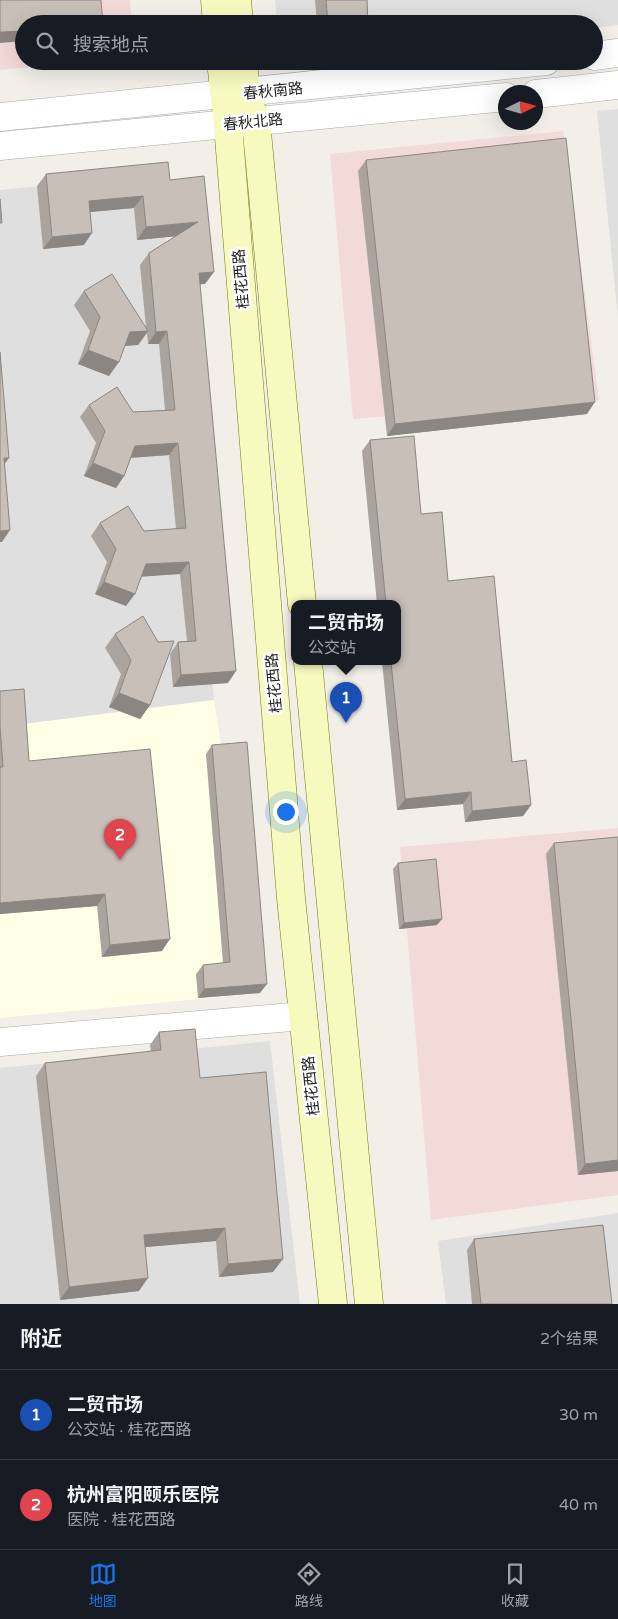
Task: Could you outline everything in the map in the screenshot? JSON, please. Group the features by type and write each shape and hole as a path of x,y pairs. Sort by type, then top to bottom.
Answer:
{"main road":[{"path":"215,0 216,15"},
{"path":"237,0 239,15"},
{"name":"桂花西路","path":"225,70 236,95 256,122 302,600"},
{"name":"桂花西路","path":"241,70 228,124 291,898 333,1304"},
{"path":"308,665 370,1304"}],"street":[{"path":"603,55 618,53"},
{"name":"春秋南路","path":"0,118 464,70"},
{"path":"543,93 618,85"},
{"name":"春秋北路","path":"0,146 498,98"},
{"path":"0,1042 304,1016"}],"shaded area":[{"path":"0,0 130,0 131,15 15,15 15,68 0,70"},
{"path":"275,0 618,0 618,25 603,27 603,15 276,15"},
{"path":"618,109 618,318 597,111"},
{"path":"563,131 599,400 353,419 330,154"},
{"path":"159,174 214,700 0,727 0,190"},
{"path":"214,700 260,993 0,1018 0,727"},
{"path":"618,828 618,1195 431,1220 400,847"},
{"path":"270,1041 300,1304 0,1304 0,1068"},
{"path":"618,1213 618,1304 446,1304 438,1241"}],"building":[{"path":"0,0 101,0 102,15 15,15 15,31 0,32"},
{"path":"326,0 367,0 368,15 327,15"},
{"path":"566,138 595,402 395,424 366,160"},
{"path":"168,162 170,180 204,176 214,272 199,273 236,671 181,675 178,642 196,641 189,562 146,564 135,594 104,582 116,549 100,523 128,506 144,531 186,528 178,443 135,446 124,476 93,463 105,431 89,405 117,387 133,412 175,410 167,331 156,332 149,253 198,222 146,227 143,196 89,201 92,233 52,237 46,174"},
{"path":"0,199 2,223 0,223"},
{"path":"112,274 148,331 130,332 119,362 88,350 100,317 84,291"},
{"path":"0,352 9,458 4,458 10,530 0,531"},
{"path":"414,436 421,514 442,512 448,581 494,576 512,762 526,760 531,805 472,811 471,792 405,799 391,665 401,665 401,600 386,600 370,440"},
{"path":"143,616 158,642 174,641 150,705 119,693 131,660 115,634"},
{"path":"24,689 29,761 150,749 170,939 110,945 105,894 0,903 0,767 3,767 0,691"},
{"path":"247,742 267,984 204,989 203,965 230,962 212,745"},
{"path":"618,837 618,1160 585,1164 554,843"},
{"path":"436,859 442,919 404,923 398,863"},
{"path":"195,1029 200,1078 266,1072 283,1259 228,1264 225,1228 144,1235 148,1278 69,1287 45,1063 161,1050 159,1032"},
{"path":"603,1225 612,1304 481,1304 474,1239"}],"place":[{"name":"二贸市场","path":"346,723"},
{"name":"杭州富阳颐乐医院","path":"120,860"}]}
